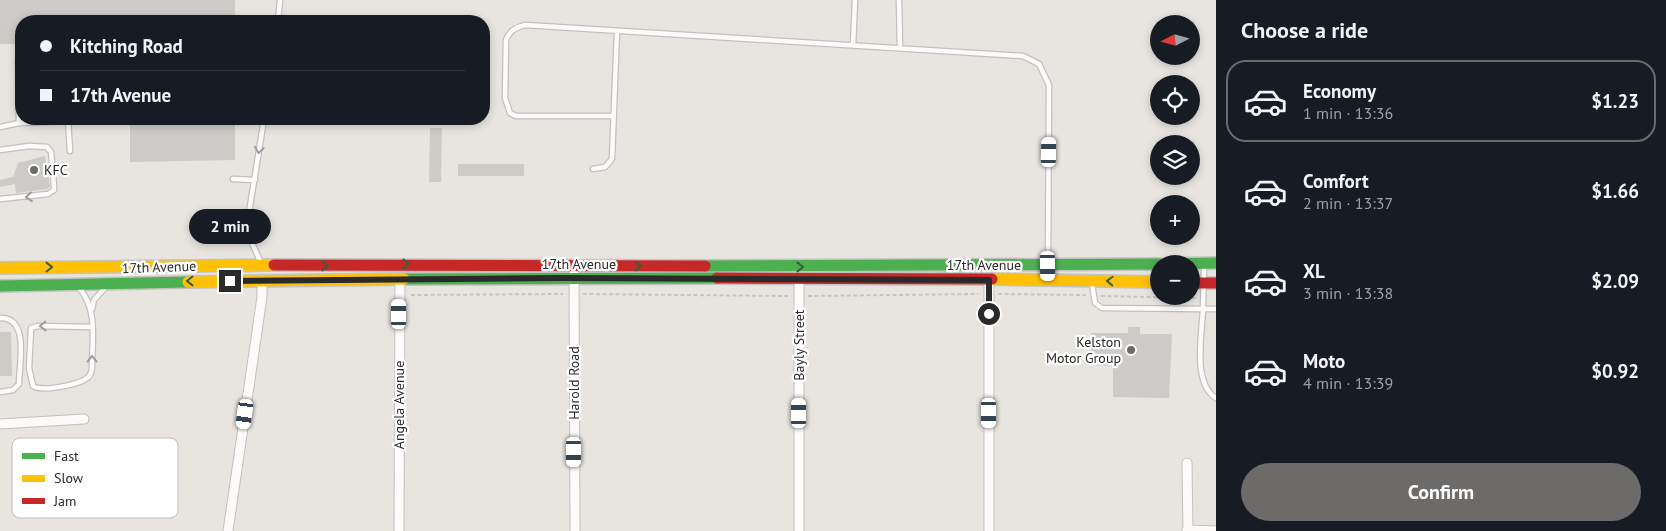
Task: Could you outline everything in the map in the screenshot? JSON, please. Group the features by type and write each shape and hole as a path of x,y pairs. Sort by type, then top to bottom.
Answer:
{"main road":[{"name":"17th Avenue","path":"1,267 262,265 1048,266 1150,264"},
{"path":"1048,266 1049,281"},
{"name":"17th Avenue","path":"0,286 262,280 574,278 1150,282"},
{"path":"1200,284 1216,283"}],"street":[{"name":"Harold Road","path":"575,265 575,531"},
{"name":"Angela Avenue","path":"399,531 400,279"},
{"path":"228,531 262,297 262,280"},
{"name":"Bayly Street","path":"799,280 800,531"},
{"path":"989,280 989,531"},
{"path":"0,424 84,419"},
{"path":"1187,463 1188,530 1216,531"}],"lane":[{"path":"279,15 280,0"},
{"path":"853,45 855,0"},
{"path":"899,0 900,48"},
{"path":"613,116 516,116 510,113 505,98 506,40 514,28 525,25 1016,55 1035,61 1045,71 1049,84 1048,266"},
{"path":"593,169 610,164 616,31"},
{"path":"0,127 15,124"},
{"path":"68,125 70,151"},
{"path":"262,265 248,234 263,125"},
{"path":"0,150 44,146 51,152 54,186 52,193 0,199"},
{"path":"233,179 255,180"},
{"path":"1210,263 1203,284 1201,373 1206,389 1215,397"},
{"path":"1092,280 1092,296 1095,303 1102,308 1216,309"},
{"path":"91,313 96,297 111,284"},
{"path":"76,285 88,298 91,313 92,327 92,368 88,377 44,390 33,386 29,368 31,328 38,326 92,327"},
{"path":"0,318 7,318 14,322 20,334 19,384 13,390 0,392"}],"building":[{"path":"0,0 235,0 235,15 15,15 15,44 0,44"},
{"path":"130,125 235,125 235,160 130,162"},
{"path":"430,128 442,128 441,182 429,182"},
{"path":"45,156 50,186 48,189 16,193 15,184 0,187 0,180 13,177 18,163"},
{"path":"458,164 524,164 524,176 458,176"},
{"name":"Kelston Motor Group","path":"1128,327 1140,327 1140,334 1172,334 1169,398 1113,397 1113,366 1090,365 1091,333 1128,333"},
{"path":"0,332 11,332 12,376 0,376"}],"traffic: fast":[{"path":"1200,263 1216,263"},
{"path":"705,266 1150,264"},
{"path":"404,279 717,278"},
{"path":"0,286 188,282"}],"traffic: slow":[{"path":"0,268 274,265"},
{"path":"188,282 404,279"},
{"path":"992,279 1150,282"}],"traffic: jam":[{"path":"274,265 705,266"},
{"path":"717,278 992,279"},
{"path":"1200,283 1216,283"}],"place":[{"name":"KFC","path":"34,170"},
{"name":"Kelston Motor Group","path":"1131,350"}],"route":[{"path":"230,281 561,278 989,280 989,314"}]}
